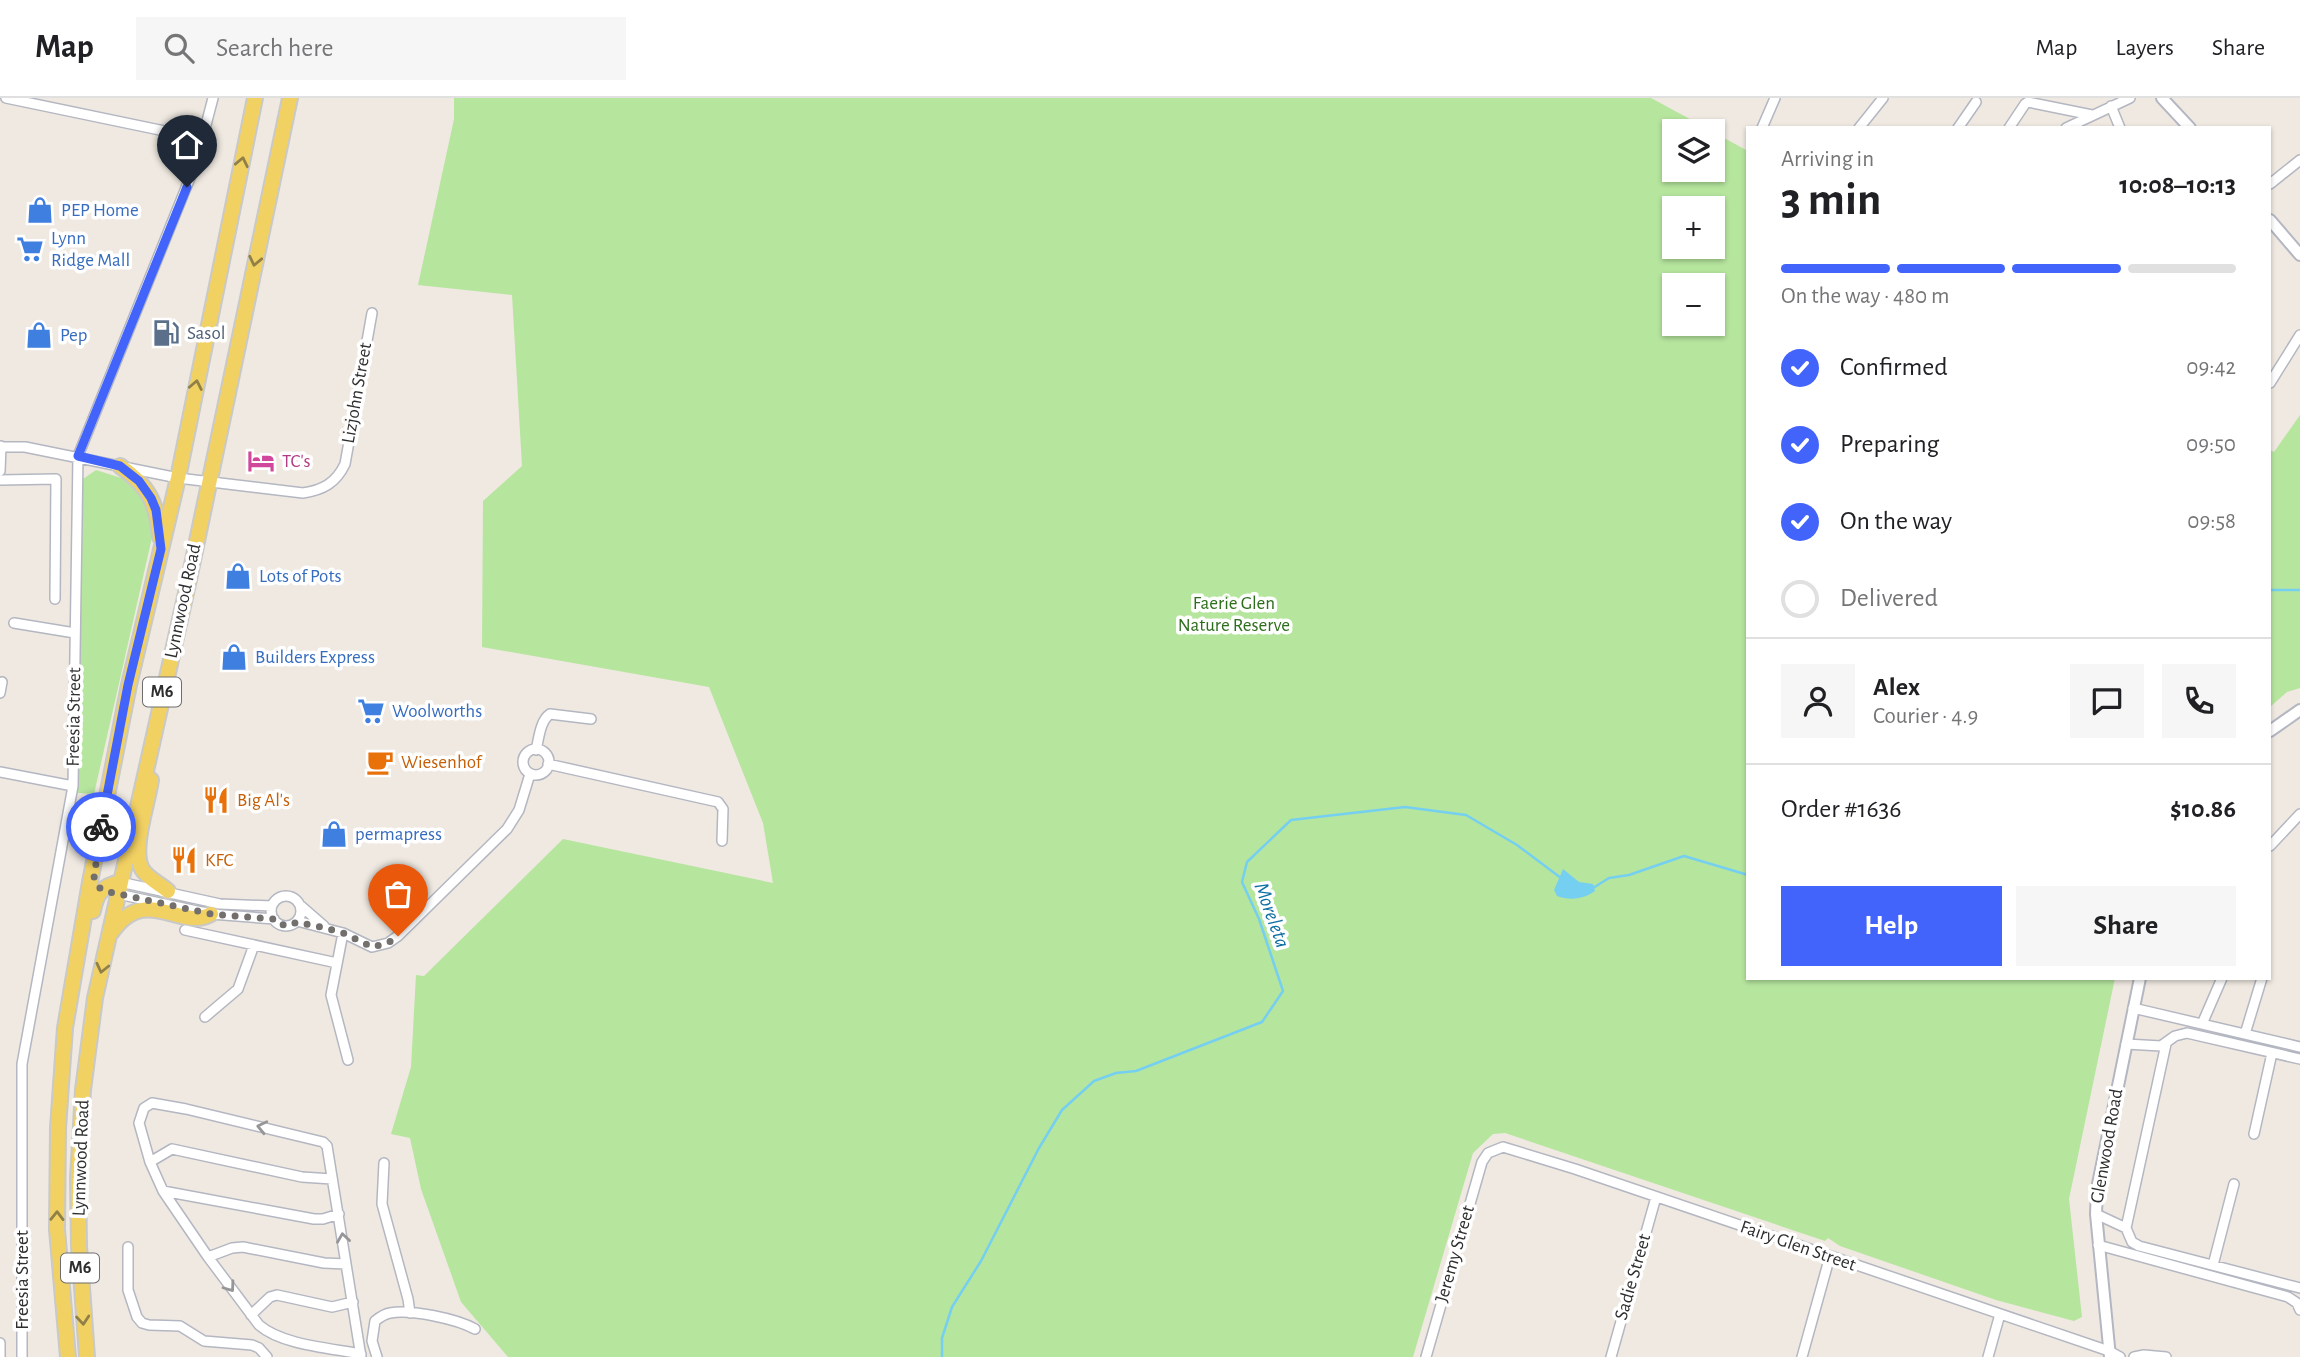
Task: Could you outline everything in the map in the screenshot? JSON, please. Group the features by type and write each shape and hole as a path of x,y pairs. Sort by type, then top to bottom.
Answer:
{"main road":[{"name":"Lynnwood Road","path":"68,1357 57,1229 58,1128 65,1028 128,685 178,478 255,98"},
{"name":"Lynnwood Road","path":"87,1357 79,1246 79,1134 95,998 188,584 290,98"},
{"path":"120,466 139,481 151,498 158,518 161,549"},
{"path":"152,736 152,777 138,848 138,861 145,873 168,891"},
{"path":"97,853 94,878 102,889"},
{"path":"62,1091 96,897 102,889 119,888"},
{"path":"110,934 123,917 143,910 196,918 211,914"}],"street":[{"path":"6,98 45,102 202,139"},
{"name":"Freesia Street","path":"22,1357 22,1064 73,786 78,456 196,163 213,98"},
{"path":"1763,126 1776,98"},
{"path":"1861,126 1884,98"},
{"path":"2070,126 2130,98"},
{"path":"2162,98 2188,126"},
{"path":"2170,98 2176,111"},
{"path":"1959,126 1976,102"},
{"path":"2010,126 2028,103 2092,115"},
{"path":"2110,106 2119,126"},
{"path":"2271,183 2300,159"},
{"path":"2271,221 2300,255"},
{"name":"Lizjohn Street","path":"208,483 303,493 316,491 332,483 341,474 372,313"},
{"path":"2271,381 2300,335"},
{"path":"0,471 0,446 25,447 208,483"},
{"path":"0,480 56,479 55,599"},
{"path":"13,623 75,633"},
{"path":"0,693 2,682"},
{"path":"2271,730 2300,710"},
{"path":"536,750 543,723 550,714 591,719"},
{"path":"536,750 547,755 548,764 542,774 530,774 524,768 523,760 528,752 536,750"},
{"path":"548,764 718,802 723,809 722,841"},
{"path":"0,772 73,786"},
{"path":"325,928 296,899 284,896 277,899 272,906 277,923 288,926 297,922 325,928 343,933 372,947 388,943 507,829 519,810 530,774"},
{"path":"2271,845 2300,814"},
{"path":"119,888 168,891 220,904 272,906"},
{"path":"119,888 211,914 274,919"},
{"path":"297,922 301,906"},
{"path":"184,930 337,962"},
{"path":"343,933 331,1001 348,1060"},
{"path":"205,1017 238,989 254,945"},
{"name":"Glenwood Road","path":"2109,1354 2096,1214 2098,1180 2140,980"},
{"path":"2202,1024 2221,980"},
{"path":"2245,1034 2261,980"},
{"path":"2133,1008 2300,1047"},
{"path":"2126,1045 2155,1047 2187,1033 2300,1059"},
{"path":"2165,1044 2126,1228 2132,1242 2300,1288"},
{"path":"2254,1134 2272,1053"},
{"path":"152,1103 186,1109 323,1142 327,1146 332,1179 361,1355 270,1334 251,1315 163,1191 150,1163 139,1123 144,1108 152,1103"},
{"name":"Fairy Glen Street","path":"1488,1153 1499,1147 1511,1148 2120,1357"},
{"path":"150,1163 172,1149 302,1177 332,1179"},
{"name":"Jeremy Street","path":"1426,1357 1479,1172 1488,1153"},
{"path":"384,1163 382,1204 410,1313"},
{"path":"2213,1265 2234,1184"},
{"path":"163,1191 314,1219 339,1214"},
{"name":"Sadie Street","path":"1611,1357 1656,1197"},
{"path":"2096,1214 2126,1228"},
{"path":"2098,1245 2287,1297 2297,1303 2300,1310"},
{"path":"128,1247 128,1290 137,1317 142,1323 180,1326 204,1341 252,1345 267,1357"},
{"path":"208,1257 243,1247 324,1263 346,1264"},
{"path":"1802,1357 1830,1256"},
{"path":"251,1315 270,1297 277,1295 332,1307 354,1301"},
{"path":"377,1357 372,1341 375,1321 386,1313 410,1313 466,1324 475,1329"},
{"path":"1988,1357 2000,1314"},
{"path":"0,1343 1,1357"},
{"path":"2134,1357 2166,1357"}],"green space":[{"name":"Faerie Glen Nature Reserve","path":"454,98 1651,98 1690,119 1662,119 1662,182 1725,182 1725,139 1746,150 1746,980 2115,980 2069,1199 2082,1317 2074,1321 1996,1300 1840,1246 1828,1238 1825,1241 1505,1133 1493,1134 1473,1153 1413,1357 508,1357 461,1302 421,1189 410,1138 391,1134 411,1067 416,975 424,976 563,839 773,883 763,823 709,687 482,647 483,501 522,466 512,295 418,285 454,119"},
{"path":"2300,415 2300,688 2287,692 2271,706 2271,450 2274,452"},
{"path":"96,470 134,482 150,508 153,533 94,794 78,793 80,481"}],"water":[{"path":"1563,869 1579,882 1593,884 1595,891 1577,898 1557,896 1554,890"}],"waterway":[{"name":"Moreleta","path":"2271,590 2300,590"},
{"name":"Moreleta","path":"942,1357 942,1338 952,1307 981,1261 1039,1148 1062,1110 1094,1081 1116,1073 1136,1071 1262,1022 1283,991 1259,919 1242,882 1247,862 1291,820 1405,807 1466,815 1517,845 1561,878"},
{"name":"Moreleta","path":"1593,888 1609,878 1629,875 1684,856 1746,874"}],"way so far":[{"path":"101,827 94,878 96,884 105,891 211,914 274,919 277,923 288,926 297,922 343,933 372,947 388,943 398,936"}],"place":[{"name":"PEP Home","path":"40,210"},
{"name":"Lynn Ridge Mall","path":"30,249"},
{"name":"Sasol","path":"166,333"},
{"name":"Pep","path":"39,335"},
{"name":"TC's","path":"261,461"},
{"name":"Lots of Pots","path":"238,576"},
{"name":"Builders Express","path":"234,657"},
{"name":"Woolworths","path":"371,711"},
{"name":"Wiesenhof","path":"380,762"},
{"name":"Big Al's","path":"216,800"},
{"name":"permapress","path":"334,834"},
{"name":"KFC","path":"184,860"}],"route":[{"path":"101,827 128,685 161,549 156,510 139,481 120,466 78,456 187,187"}]}
